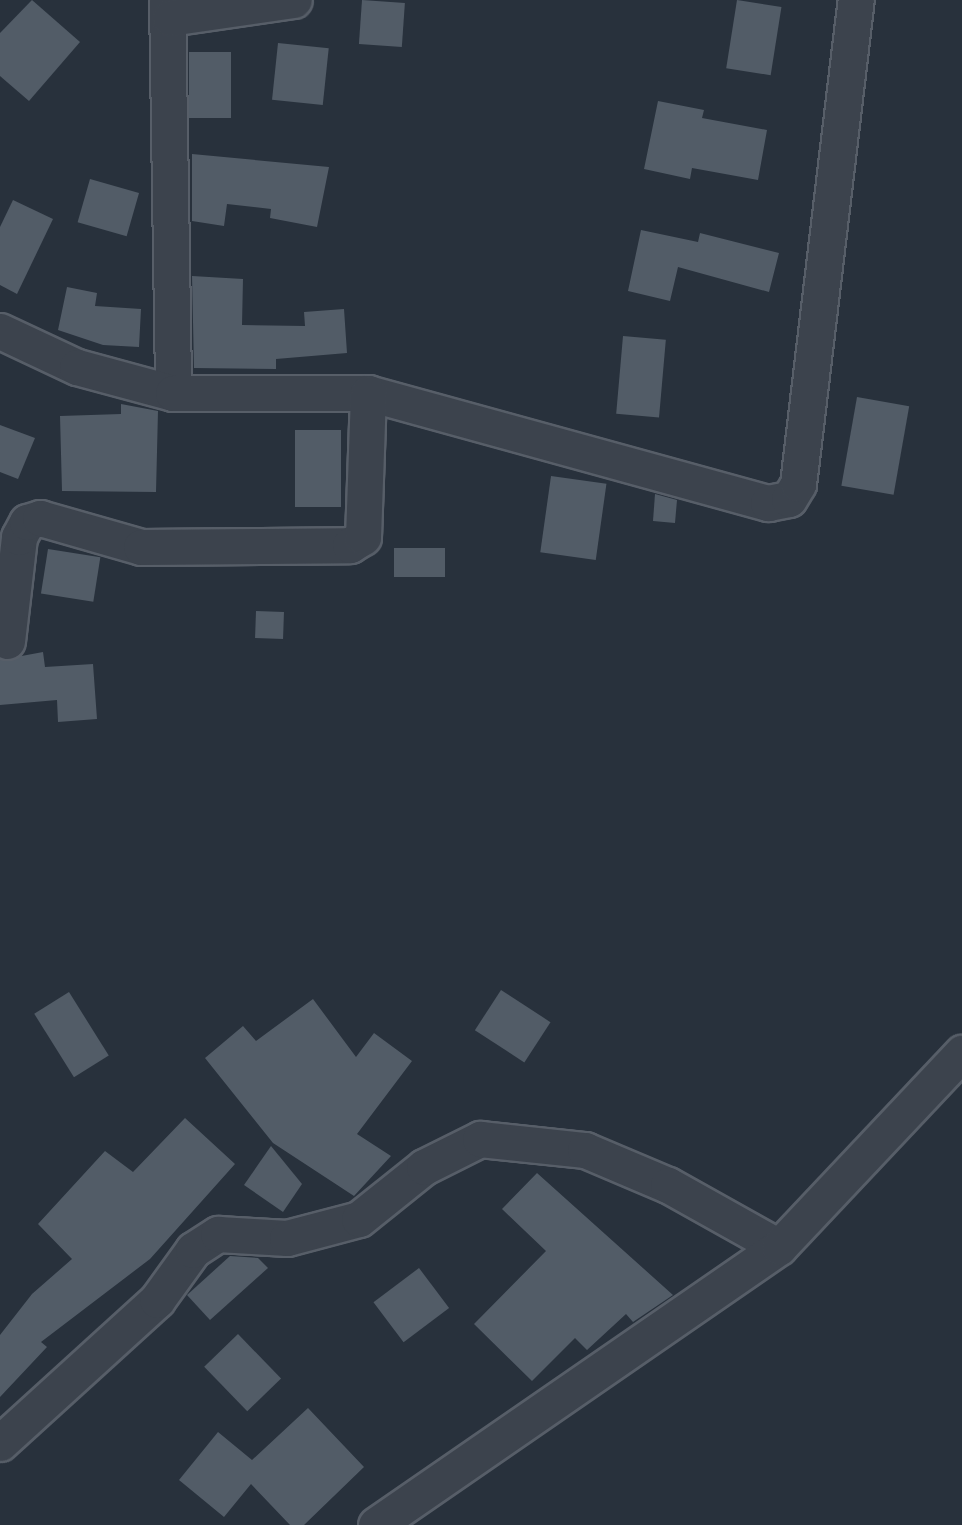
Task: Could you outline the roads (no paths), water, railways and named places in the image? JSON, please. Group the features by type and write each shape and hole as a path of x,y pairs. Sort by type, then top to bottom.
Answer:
{"street":[{"path":"173,393 168,9 294,0"},
{"path":"0,332 77,367 173,393 368,393 768,502 789,499 798,484 856,0"},
{"path":"7,641 19,537 26,522 40,518 141,546 350,545 363,537 368,393"},
{"path":"381,1523 780,1247 962,1053"},
{"path":"0,1444 156,1300 194,1250 218,1234 286,1238 360,1219 424,1167 480,1139 586,1150 668,1185 780,1247"}]}
